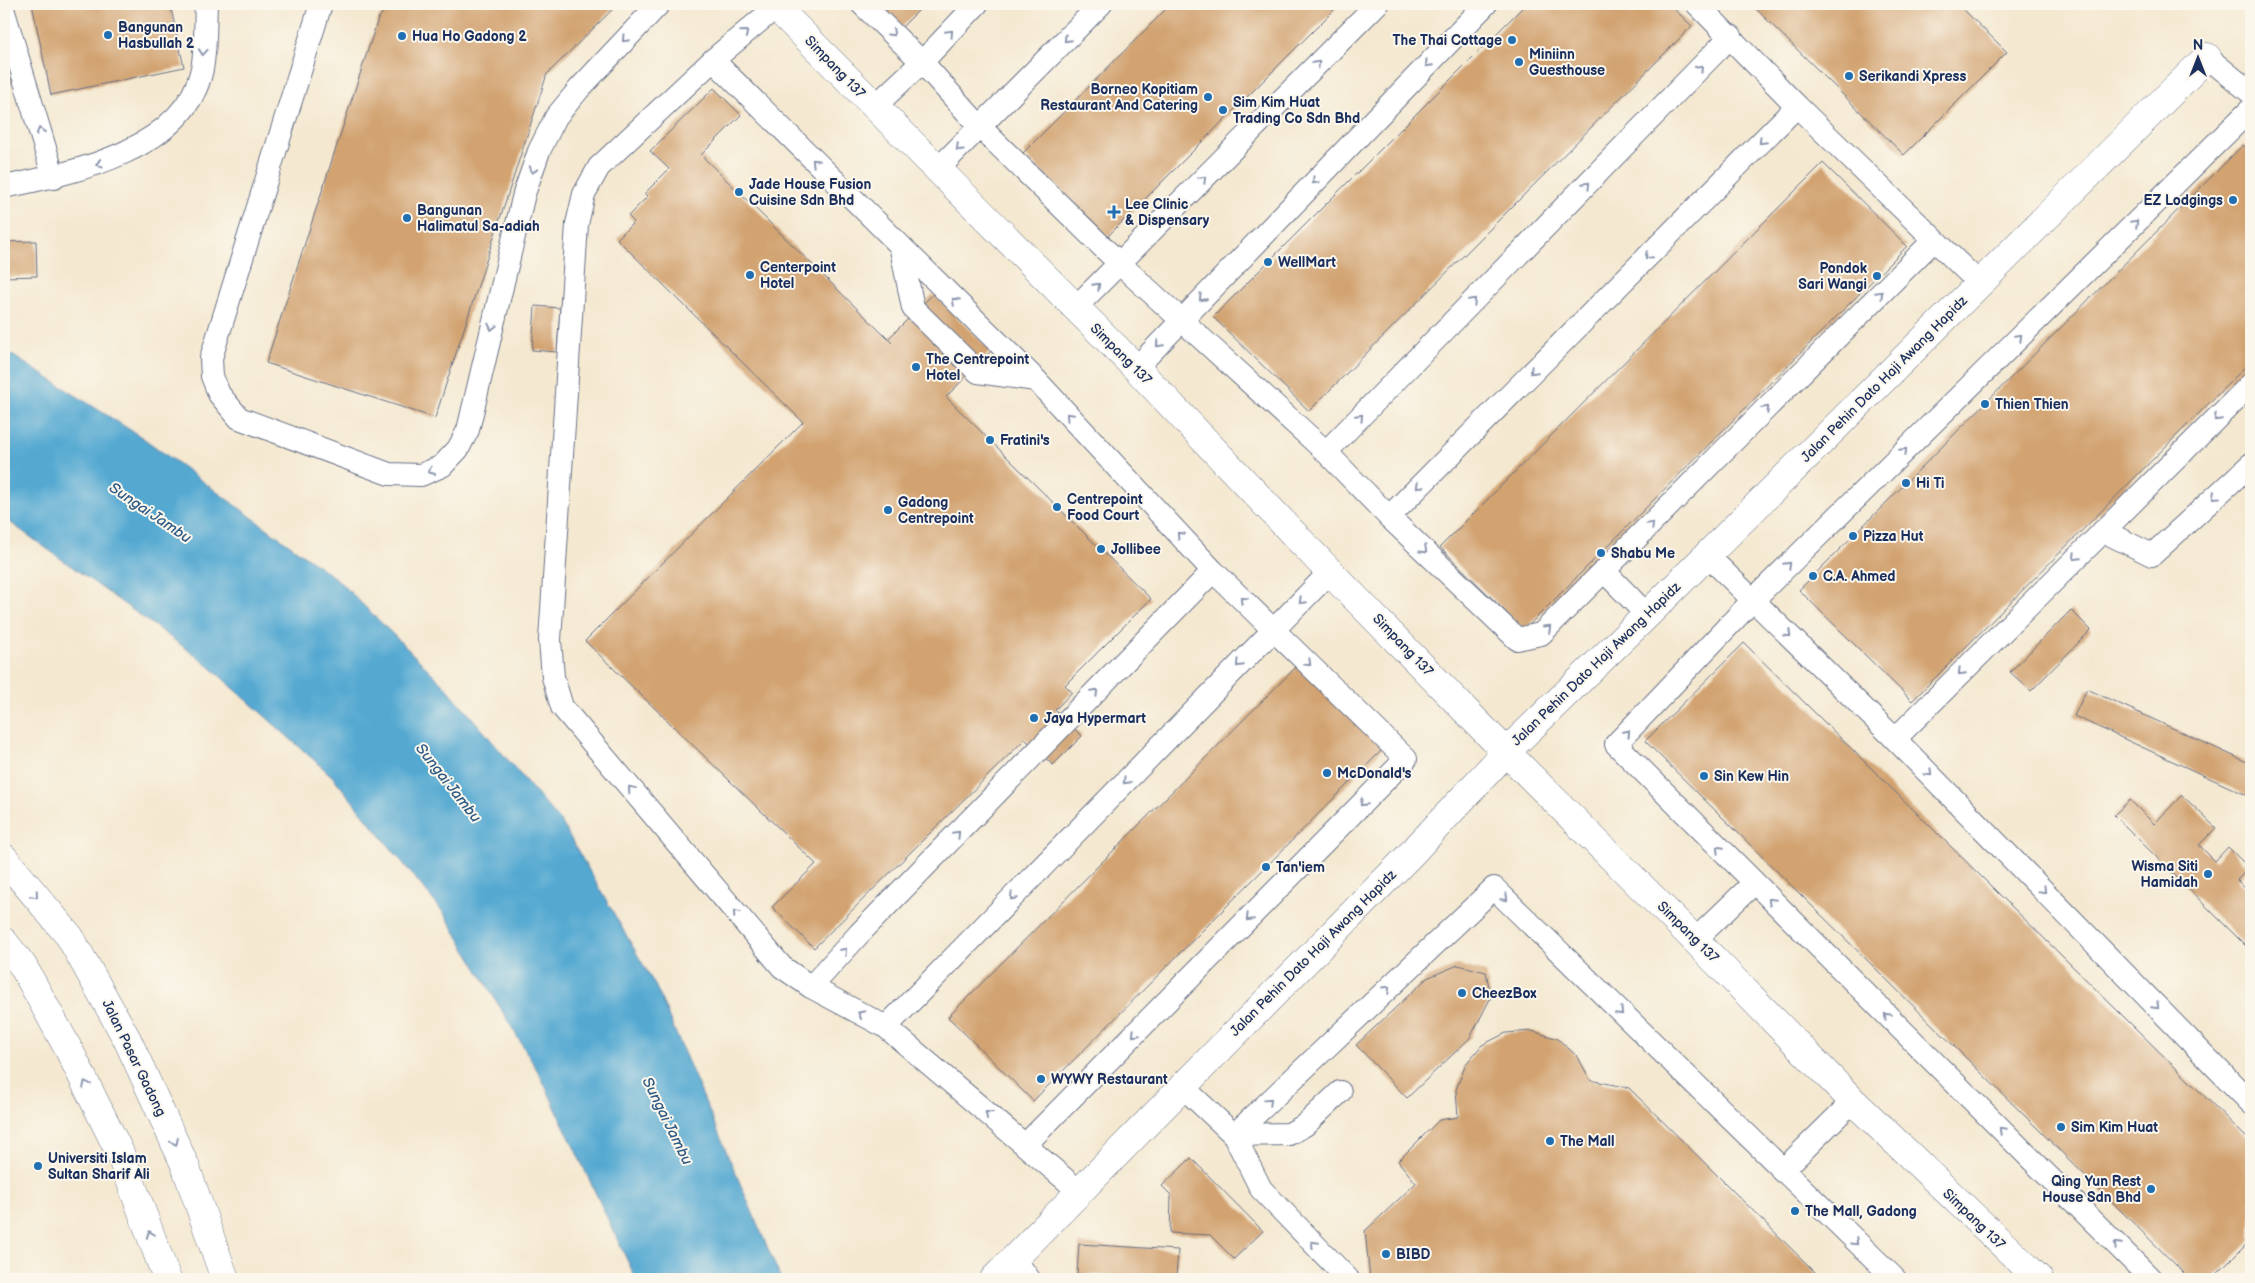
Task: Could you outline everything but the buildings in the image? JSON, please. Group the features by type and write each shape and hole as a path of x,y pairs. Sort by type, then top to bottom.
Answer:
{"street":[{"name":"Simpang 137","path":"775,5 874,107 1136,368 1330,572 1506,752 1853,1101 2039,1279"},
{"name":"Jalan Pehin Dato Haji Awang Hapidz","path":"994,1279 1022,1269 1080,1192 1410,856 1506,752 1647,615 2207,57"},
{"name":"Jalan Pasar Gadong","path":"4,858 70,937 127,1039 185,1164 225,1279"},
{"path":"4,942 23,966 70,1052 120,1153 167,1279"}],"lane":[{"path":"4,187 54,178 110,161 144,141 175,117 191,97 202,69 206,4"},
{"path":"321,4 211,358 212,376 219,394 239,418 389,474 421,475 442,466 458,449 468,430 524,194 539,152 556,117 578,89 659,4"},
{"path":"862,4 922,62 980,127 1120,264 1326,452 1389,517 1517,639 1541,634 1605,572 1934,240"},
{"path":"874,107 922,62 977,4"},
{"path":"937,170 1101,4"},
{"path":"1075,308 1376,4"},
{"path":"1136,368 1486,4"},
{"path":"1697,4 1731,36 1797,106 1979,283"},
{"path":"775,5 713,60 599,167 584,194 577,224 550,640 552,677 562,707 782,967 811,987 886,1027 1080,1192"},
{"path":"4,12 54,178"},
{"path":"1326,452 1731,36"},
{"path":"2207,57 2251,93"},
{"path":"713,60 901,249 1036,380 1213,571 1406,760 1025,1145"},
{"path":"1389,517 1797,106"},
{"path":"2152,1279 1616,744 1753,600 2251,109"},
{"path":"901,249 913,308 978,372 1036,380"},
{"path":"1895,739 2251,384"},
{"path":"2103,531 2152,555 2251,464"},
{"path":"1707,555 1895,739 2251,1103"},
{"path":"811,987 866,927 1213,571"},
{"path":"886,1027 1330,572"},
{"path":"1605,572 1647,615"},
{"path":"1695,940 1754,883"},
{"path":"1234,1135 1494,888 1782,1172 1895,1279"},
{"path":"1183,1087 1234,1135 1260,1189 1348,1279"},
{"path":"1234,1135 1289,1134 1305,1125 1340,1092"},
{"path":"1782,1172 1853,1101"}],"water":[{"name":"Sungai Jambu","path":"4,350 143,438 338,580 447,688 563,825 656,987 781,1279 636,1279 540,1075 446,916 333,777 202,660 4,518"}],"place":[{"name":"Bangunan Hasbullah 2","path":"108,35"},
{"name":"Hua Ho Gadong 2","path":"402,36"},
{"name":"The Thai Cottage","path":"1512,40"},
{"name":"Miniinn Guesthouse","path":"1519,62"},
{"name":"Serikandi Xpress","path":"1849,76"},
{"name":"Borneo Kopitiam Restaurant And Catering","path":"1208,97"},
{"name":"Sim Kim Huat Trading Co Sdn Bhd","path":"1223,110"},
{"name":"Jade House Fusion Cuisine Sdn Bhd","path":"739,192"},
{"name":"EZ Lodgings","path":"2233,200"},
{"name":"Lee Clinic & Dispensary","path":"1114,212"},
{"name":"Bangunan Halimatul Sa-adiah","path":"407,218"},
{"name":"WellMart","path":"1268,262"},
{"name":"Centerpoint Hotel","path":"750,275"},
{"name":"Pondok Sari Wangi","path":"1877,276"},
{"name":"The Centrepoint Hotel","path":"916,367"},
{"name":"Thien Thien","path":"1985,404"},
{"name":"Fratini's","path":"990,440"},
{"name":"Hi Ti","path":"1906,483"},
{"name":"Centrepoint Food Court","path":"1057,507"},
{"name":"Gadong Centrepoint","path":"888,510"},
{"name":"Pizza Hut","path":"1853,536"},
{"name":"Jollibee","path":"1101,549"},
{"name":"Shabu Me","path":"1601,553"},
{"name":"C.A. Ahmed","path":"1813,576"},
{"name":"Jaya Hypermart","path":"1034,718"},
{"name":"McDonald's","path":"1327,773"},
{"name":"Sin Kew Hin","path":"1704,776"},
{"name":"Tan'iem","path":"1266,867"},
{"name":"Wisma Siti Hamidah","path":"2208,874"},
{"name":"CheezBox","path":"1462,993"},
{"name":"WYWY Restaurant","path":"1041,1079"},
{"name":"Sim Kim Huat","path":"2061,1127"},
{"name":"The Mall","path":"1550,1141"},
{"name":"Universiti Islam Sultan Sharif Ali","path":"38,1166"},
{"name":"Qing Yun Rest House Sdn Bhd","path":"2151,1189"},
{"name":"The Mall, Gadong","path":"1795,1211"},
{"name":"BIBD","path":"1386,1254"}]}
